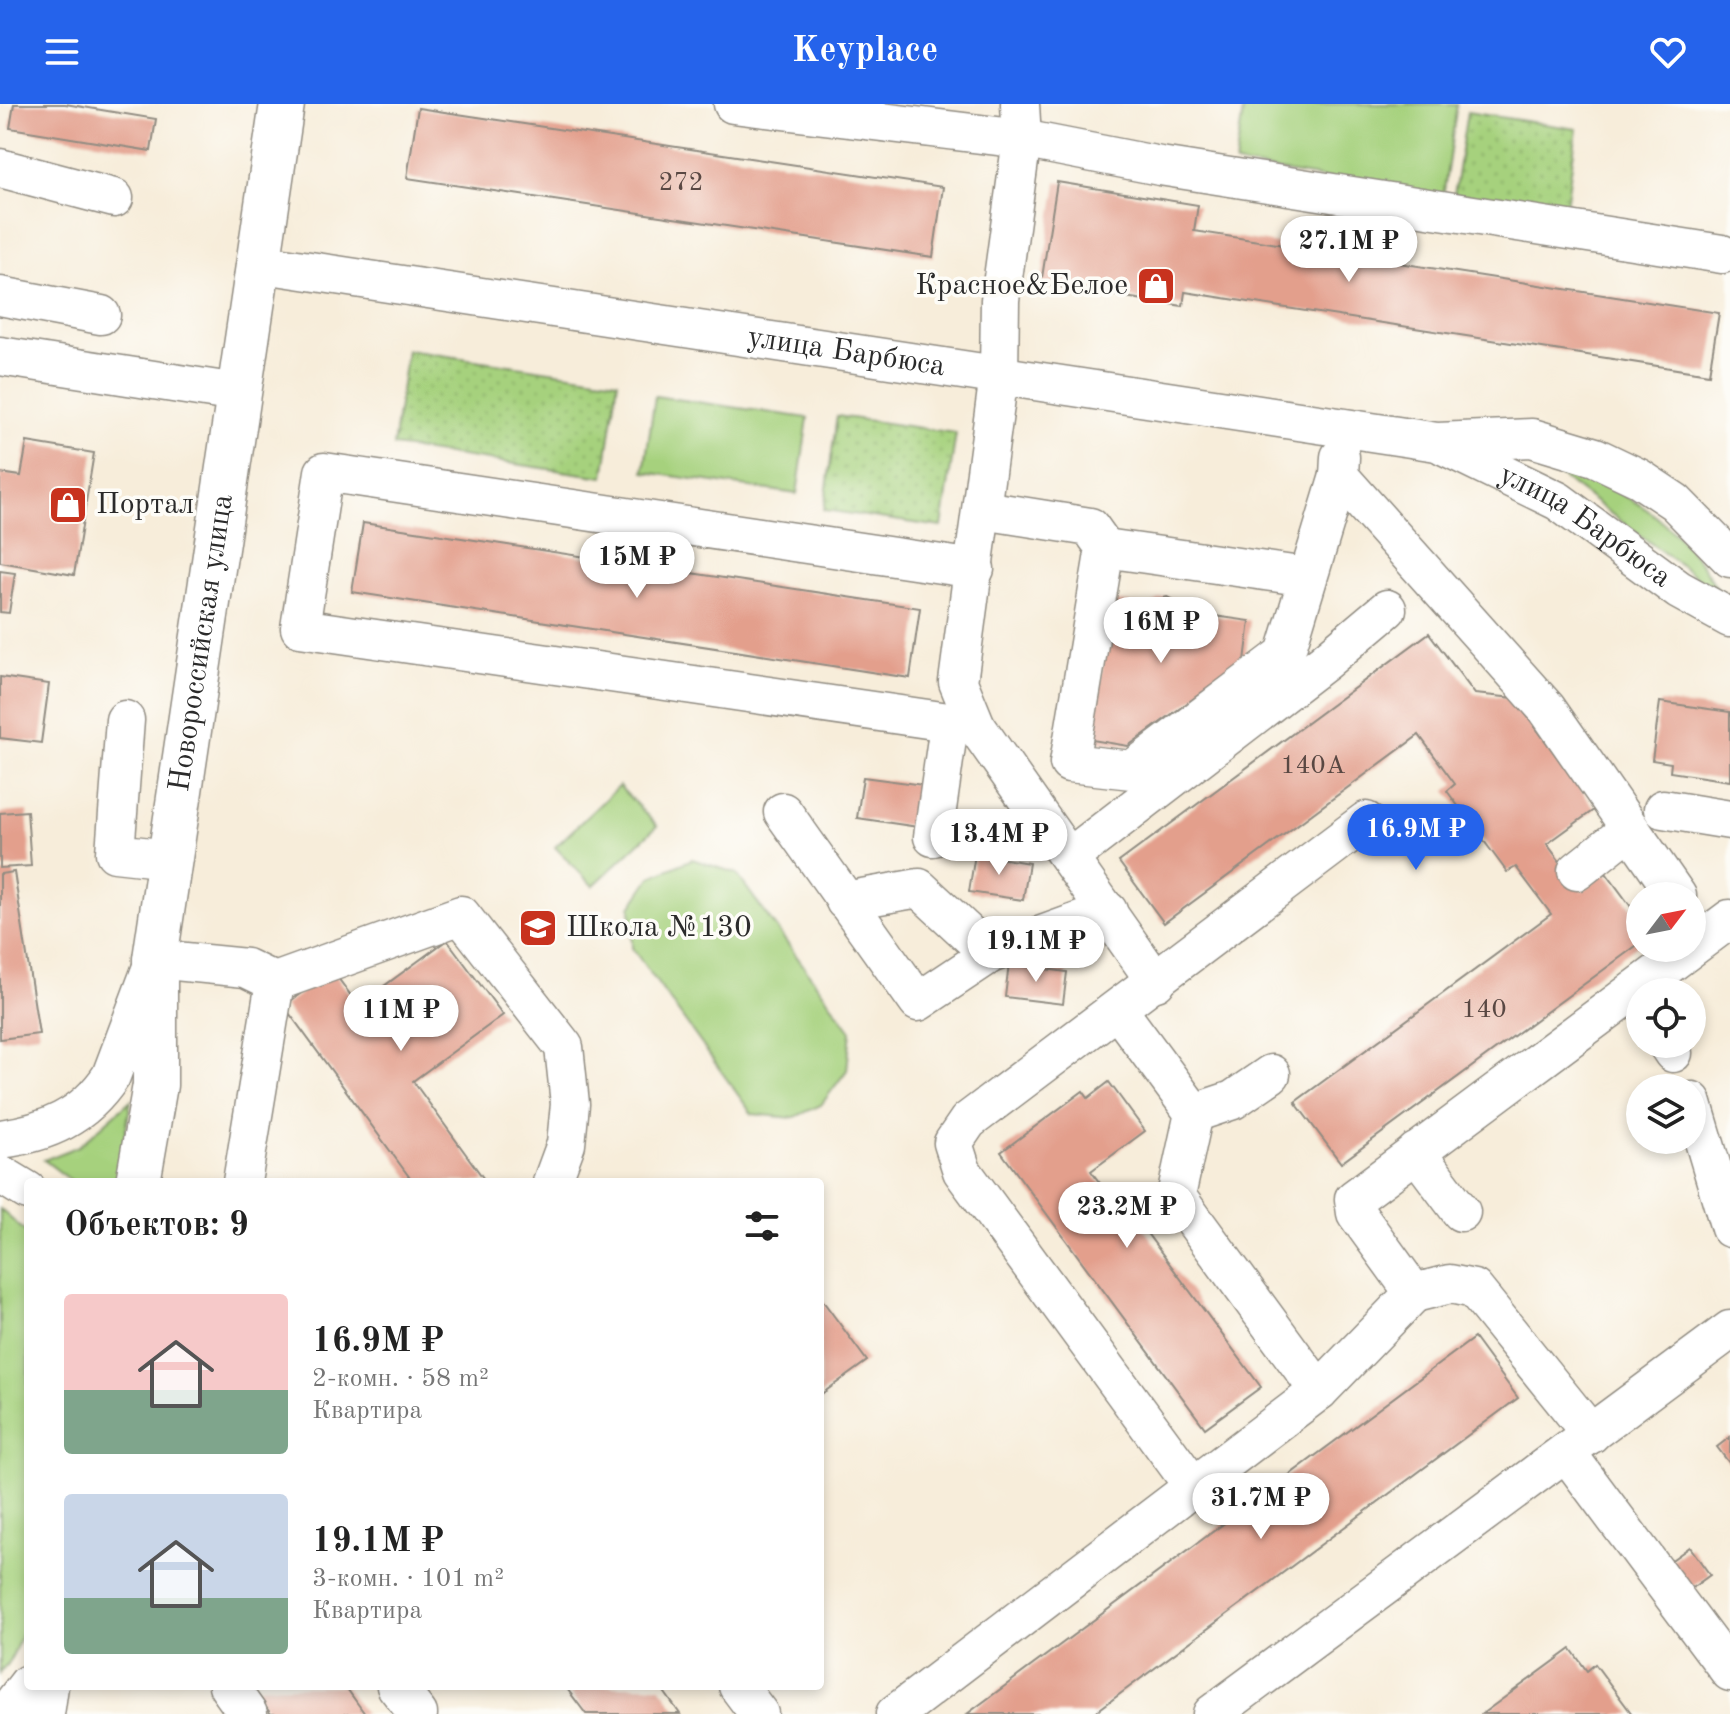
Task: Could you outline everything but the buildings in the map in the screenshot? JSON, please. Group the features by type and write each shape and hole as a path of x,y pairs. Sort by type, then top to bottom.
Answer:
{"main road":[{"name":"Новороссийская улица","path":"139,1178 155,1085 155,959 282,104"},
{"path":"42,1714 45,1690"}],"street":[{"path":"733,104 1021,122 1160,166 1722,254"},
{"path":"933,837 962,726 958,682 999,375 1000,300 1021,122"},
{"path":"0,168 114,198"},
{"name":"улица Барбюса","path":"257,263 1437,442 1532,438 1595,457 1639,478 1675,502 1730,558"},
{"path":"0,296 101,315"},
{"path":"0,356 237,393"},
{"path":"1023,789 1069,763 1132,770 1285,654 1339,476 1342,426"},
{"name":"улица Барбюса","path":"1437,442 1558,501 1679,590 1730,618"},
{"path":"975,569 324,472 300,628 962,726 1023,789 1156,982"},
{"path":"1339,476 1547,709 1667,882"},
{"path":"983,510 1090,527 1105,548 1069,763"},
{"path":"1105,548 1307,577"},
{"path":"1070,857 1324,662 1387,609"},
{"path":"125,720 115,853 169,859"},
{"path":"1663,809 1730,820"},
{"path":"783,812 918,1002 990,954 1108,911"},
{"path":"1193,1486 962,1171 953,1143 968,1121 1366,821"},
{"path":"1577,871 1630,829"},
{"path":"845,901 919,888 990,954"},
{"path":"0,1139 28,1135 56,1125 86,1107 101,1091 111,1076 155,959 246,968 275,982 461,915 564,1047 570,1104 566,1144 553,1178"},
{"path":"1657,978 1709,925"},
{"path":"243,1178 275,982"},
{"path":"1414,1293 1356,1213 1354,1199 1416,1152 1626,1007"},
{"path":"1118,1010 1194,1113 1176,1196 1319,1391"},
{"path":"1194,1113 1233,1100 1271,1074"},
{"path":"1706,1148 1730,1228"},
{"path":"1416,1152 1461,1212"},
{"path":"0,1174 24,1189"},
{"path":"895,1714 1319,1391 1414,1293 1450,1284 1474,1289 1730,1672"},
{"path":"1212,1714 1730,1330"},
{"path":"5,1714 24,1689"},
{"path":"231,1690 248,1714"},
{"path":"399,1690 418,1714"},
{"path":"741,1690 759,1714"}],"green space":[{"path":"1244,104 1457,104 1443,197 1235,164"},
{"path":"1467,112 1577,129 1565,212 1454,195"},
{"path":"407,350 618,381 604,477 393,446"},
{"path":"655,396 808,418 797,494 644,472"},
{"path":"837,416 956,433 942,527 824,510"},
{"path":"1559,468 1608,487 1650,512 1685,544 1716,587 1714,590 1556,473"},
{"path":"619,786 657,826 593,886 555,847"},
{"path":"692,859 736,873 851,1031 847,1070 821,1105 793,1118 752,1114 632,948 631,907 651,877"},
{"path":"131,1100 118,1178 68,1178 44,1160 79,1146"},
{"path":"0,1209 24,1230 24,1627 13,1655 0,1674"}],"place":[{"name":"Красное&Белое","path":"1156,286"},
{"name":"Портал","path":"68,505"},
{"name":"Школа №130","path":"538,928"}]}
